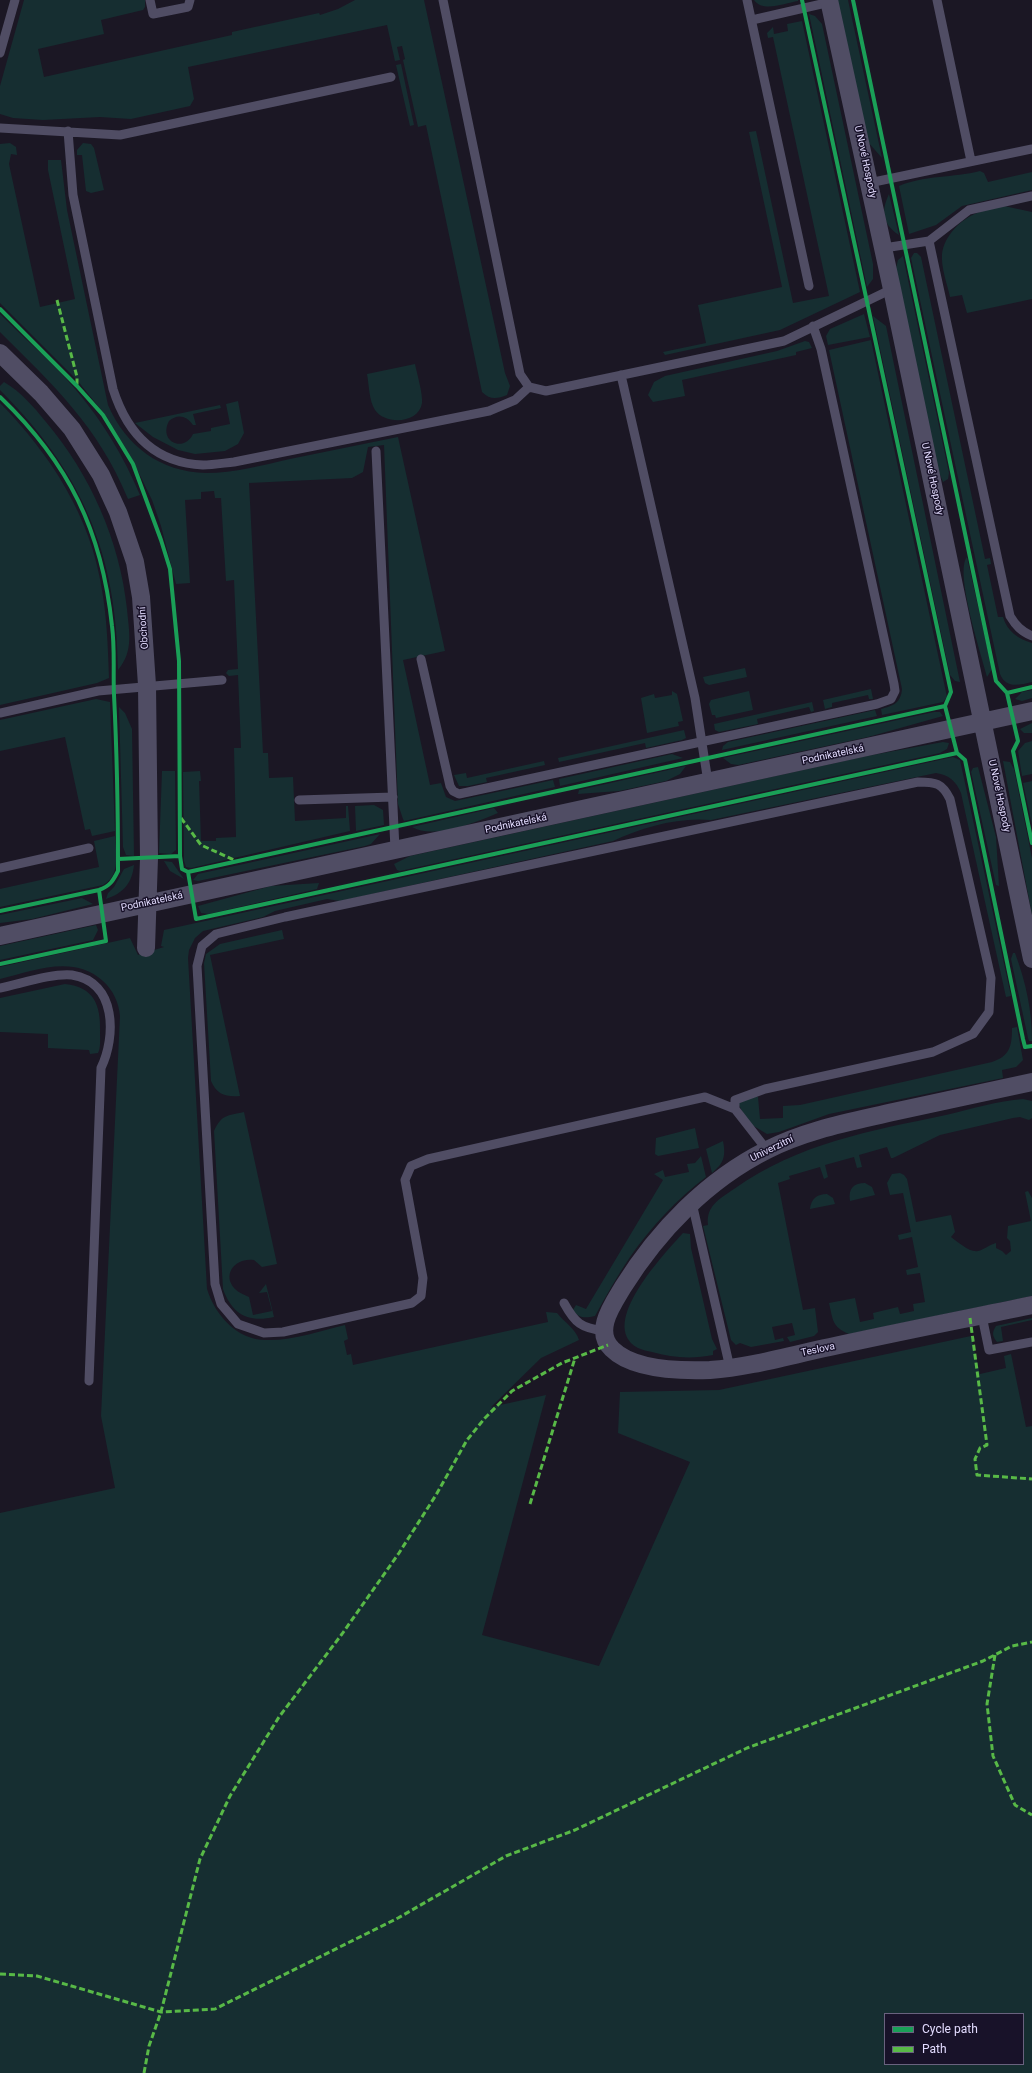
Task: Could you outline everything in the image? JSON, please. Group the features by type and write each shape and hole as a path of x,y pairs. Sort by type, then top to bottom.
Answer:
{"street":[{"name":"U Nové Hospody","path":"830,1 884,248 1032,958"},
{"name":"Obchodní","path":"0,352 41,393 72,429 101,475 118,512 134,562 142,597 147,685 148,903 146,948"},
{"name":"Podnikatelská","path":"0,936 1032,711"},
{"name":"Univerzitní","path":"606,1338 605,1323 610,1309 634,1270 658,1239 692,1202 737,1168 767,1150 796,1137 841,1124 1032,1082"},
{"name":"Teslova","path":"606,1338 613,1350 626,1358 665,1369 709,1370 730,1368 1032,1305"}],"lane":[{"path":"0,53 15,0"},
{"path":"150,0 153,14 188,7 190,0"},
{"path":"443,0 520,374 529,387 546,391 784,341 892,289"},
{"path":"747,0 809,286"},
{"path":"937,0 971,161"},
{"path":"752,20 830,1"},
{"path":"0,128 120,135 391,76"},
{"path":"68,131 73,195 113,389 119,410 130,428 145,444 161,454 180,462 203,465 234,462 489,411 515,400 529,387"},
{"path":"869,183 1032,148"},
{"path":"884,248 930,242 968,210 1032,196"},
{"path":"930,242 1010,616 1015,625 1022,632 1032,636"},
{"path":"422,659 450,786 459,794 703,742 891,699 895,691 820,342 813,326"},
{"path":"621,376 703,742 703,759 708,782"},
{"path":"376,451 395,849"},
{"path":"0,713 98,691 147,685 222,680"},
{"path":"735,1109 735,1100 765,1089 933,1052 972,1034 989,1012 991,978 950,799 944,788 932,782 910,784 284,918 216,934 202,946 197,966 215,1284 221,1304 238,1324 264,1334 283,1332 412,1303 421,1296 423,1278 422,1263 405,1180 411,1166 428,1159 705,1097 735,1109 767,1150"},
{"path":"299,800 393,797"},
{"path":"0,868 89,848"},
{"path":"0,988 62,975 82,978 93,984 101,992 107,1002 110,1016 108,1056 101,1068 88,1381"},
{"path":"692,1202 730,1368"},
{"path":"564,1303 572,1318 579,1325 606,1338"},
{"path":"982,1316 989,1350 1032,1342"}],"green space":[{"path":"24,0 145,0 145,7 143,10 101,20 104,34 38,49 44,77 232,35 232,32 319,13 320,15 338,9 355,0 424,0 505,373 510,386 507,395 491,398 482,392 426,125 418,127 403,60 405,59 402,46 397,47 400,60 395,61 387,25 188,67 194,99 190,106 131,119 100,117 43,120 13,118 0,114 0,86"},
{"path":"754,0 798,1 768,7 758,4"},
{"path":"837,0 848,0 882,158 868,142"},
{"path":"809,14 815,16 822,24 873,264 873,279 867,287"},
{"path":"802,21 860,292 780,330 665,355 663,352 706,343 698,305 782,287 749,132 756,131 793,303 829,296 773,37 768,38 767,33 773,27 774,34 788,31 787,24"},
{"path":"401,64 414,125 410,126 396,65"},
{"path":"10,143 16,147 17,155 11,154 9,164 40,307 75,299 48,170 48,160 61,160 67,210 108,405 115,420 124,433 146,454 174,468 206,473 217,473 249,468 398,437 445,651 403,660 430,785 441,783 446,797 455,801 553,780 555,787 404,821 398,804 384,445 368,447 363,472 352,478 249,483 263,753 268,753 269,778 293,777 295,821 346,818 346,806 348,806 350,831 191,868 186,867 184,861 183,772 200,771 201,841 216,841 216,838 236,837 234,748 241,748 238,675 229,676 226,673 228,670 238,669 234,580 226,581 221,498 215,498 214,491 201,492 201,499 185,500 190,583 176,584 161,526 152,500 132,459 106,416 77,380 0,303 0,144"},
{"path":"83,143 91,144 94,148 104,190 91,193 86,191 82,155 77,155 77,150"},
{"path":"980,171 984,173 988,182 1032,172 1032,190 962,206 936,225 909,234 899,186 909,182 929,178 960,175"},
{"path":"889,194 899,235 893,231 886,222 884,212 886,200"},
{"path":"1004,206 1032,212 1032,299 967,313 962,295 950,297 942,265 943,247 954,229 965,219 983,210"},
{"path":"914,253 917,253 921,257 985,559 990,558 991,564 987,565 998,617 1003,617 1007,626 1014,634 1032,643 1032,682 1018,685 1009,684 1000,674 911,258"},
{"path":"903,256 949,473 948,479 943,482 936,465 895,272 898,260"},
{"path":"0,314 58,370 86,402 112,440 140,495 128,499 116,473 89,428 56,389 0,332"},
{"path":"864,314 870,337 828,345 826,336 830,329"},
{"path":"873,316 886,326 960,682 955,681 950,675"},
{"path":"871,340 947,697 943,702 882,715 881,709 896,703 900,698 902,689 829,350"},
{"path":"805,341 809,342 812,348 796,352 796,355 682,380 685,396 653,402 648,395 654,382 665,376 777,351"},
{"path":"415,364 421,389 422,403 420,410 415,415 401,420 393,420 380,415 373,406 367,374"},
{"path":"4,382 27,400 62,442 89,486 110,534 118,558 123,584 129,633 126,656 118,670 116,628 111,589 102,552 89,517 73,484 53,452 29,421 0,390 0,386"},
{"path":"238,401 244,433 238,444 225,451 195,454 178,450 153,437 135,423 220,405 221,408 193,414 196,425 193,425 184,417 175,417 169,421 167,435 169,439 179,444 184,443 189,440 193,434 211,431 211,428 230,424 226,404"},
{"path":"0,403 19,423 52,466 78,512 89,537 97,563 104,601 109,678 97,683 0,705"},
{"path":"967,557 992,669 987,677 966,596 964,566"},
{"path":"745,668 747,677 709,685 705,683 703,677"},
{"path":"871,689 873,699 869,699 868,695 832,703 832,707 825,709 823,700"},
{"path":"1032,690 1032,698 1022,701 1015,699 1022,692"},
{"path":"672,691 677,694 683,721 678,722 679,726 647,733 641,698 654,694 655,698 672,695"},
{"path":"749,691 753,710 716,718 715,715 712,715 709,704 711,700"},
{"path":"96,699 110,702 115,831 92,836 90,829 85,830 65,737 0,751 0,720"},
{"path":"812,702 814,711 811,712 809,707 757,719 758,724 719,732 715,730 714,724"},
{"path":"119,707 125,713 132,729 134,856 126,855 123,847"},
{"path":"875,710 877,716 722,750 723,746 728,742"},
{"path":"934,712 940,712 943,716 868,737 738,765 731,764 723,758"},
{"path":"1032,723 1032,733 1024,733 1020,729"},
{"path":"684,730 686,738 682,740 646,748 645,743 559,762 558,758"},
{"path":"1032,741 1032,774 1022,776 1018,751 1025,743"},
{"path":"943,742 949,743 947,749 940,753 400,871 397,870 394,864 410,856 867,756"},
{"path":"672,754 683,758 560,786 559,779"},
{"path":"953,757 960,760 1011,996 1006,997 961,793 952,779 945,775 936,773 711,820 686,820 661,824 636,831 613,841 340,901 327,899 275,911 263,917 203,931 195,938 189,950 188,958 207,1289 216,1308 229,1324 246,1336 266,1340 286,1339 345,1325 348,1339 344,1341 347,1355 351,1354 353,1365 548,1322 546,1312 557,1313 573,1329 579,1340 541,1358 491,1407 546,1395 482,1635 599,1666 690,1462 618,1433 620,1392 719,1390 971,1336 980,1374 1006,1368 1004,1356 1011,1354 1026,1427 1032,1426 1032,2073 0,2073 0,1513 115,1488 101,1416 120,1016 117,1002 107,985 91,973 79,968 66,966 53,967 0,979 0,967 130,938 138,955 164,947 161,946 164,930"},
{"path":"544,761 545,765 486,778 487,782 468,786 459,786 454,775 466,773 467,778"},
{"path":"1003,761 1010,762 1014,769 1032,858 1032,915"},
{"path":"686,766 680,774 666,781 619,791 578,794 579,790"},
{"path":"978,767 996,837 999,886 996,885 971,772 973,768"},
{"path":"162,771 175,771 176,850 171,854 159,853"},
{"path":"1032,781 1032,825 1023,783"},
{"path":"374,805 383,810 384,825 356,831 355,806"},
{"path":"494,808 498,813 467,825 443,831 431,832 412,827"},
{"path":"380,834 371,844 365,846 198,881 193,880 198,874"},
{"path":"115,836 115,870 109,881 103,885 0,907 0,889 99,867 94,841"},
{"path":"164,861 172,862 184,879 170,871"},
{"path":"134,865 131,877 126,886 118,894 106,899 108,893 114,887 124,869"},
{"path":"319,883 317,889 209,914 201,913 198,906 271,886"},
{"path":"82,898 93,904 32,919 0,923 0,915"},
{"path":"96,925 98,930 93,940 0,960 0,946"},
{"path":"282,930 284,939 210,955 240,1096 222,1094 213,1086 211,1081 204,963 206,954 220,944"},
{"path":"1013,953 1015,953 1019,964 1028,997 1032,1041 1029,1041 1028,1038 1011,959"},
{"path":"65,984 83,989 94,999 100,1022 100,1048 98,1053 90,1054 89,1050 48,1048 48,1034 0,1032 0,998"},
{"path":"1017,1027 1023,1060 1016,1067 1002,1070 1003,1078 829,1114 779,1132 767,1134 752,1125 738,1103 755,1095 758,1097 760,1119 783,1118 783,1106 800,1105 992,1062 1003,1057 1009,1050 1012,1028"},
{"path":"1023,1099 1032,1101 1032,1118 1029,1120 1020,1117 1013,1118 940,1135 893,1158 891,1158 887,1147 859,1155 862,1167 857,1168 854,1157 825,1165 828,1177 824,1179 820,1167 789,1176 790,1179 778,1183 803,1310 815,1308 818,1332 814,1336 790,1342 787,1337 795,1335 792,1323 772,1327 775,1340 783,1338 784,1341 751,1347 740,1343 736,1345 731,1340 703,1226 708,1225 708,1218 711,1208 719,1200 759,1173 784,1160 836,1141 863,1133 984,1106"},
{"path":"244,1112 277,1264 262,1267 254,1260 241,1261 232,1268 230,1278 235,1289 249,1297 253,1315 272,1311 267,1292 259,1293 266,1284 274,1317 265,1319 256,1319 242,1315 231,1305 223,1289 214,1131 220,1121 229,1115"},
{"path":"695,1128 699,1148 658,1156 655,1154 656,1138"},
{"path":"723,1141 724,1155 722,1162 712,1173 706,1149"},
{"path":"701,1156 706,1177 665,1214 638,1246 625,1264 595,1316 586,1317 575,1313 573,1310 576,1305 586,1309 663,1180 654,1174 663,1170 665,1177 689,1172 687,1164 695,1163"},
{"path":"900,1173 907,1179 916,1222 951,1215 955,1232 951,1237 964,1247 975,1251 996,1243 996,1248 1006,1255 1011,1251 1010,1241 1007,1238 1008,1226 1031,1221 1025,1192 1028,1191 1032,1198 1032,1296 849,1334 839,1329 834,1322 829,1303 855,1298 860,1322 874,1319 873,1313 898,1307 900,1314 914,1311 913,1304 925,1302 920,1273 907,1275 906,1270 918,1267 912,1237 899,1240 898,1235 911,1232 903,1193 890,1195 887,1183 892,1174"},
{"path":"865,1183 872,1187 875,1195 850,1201 850,1193 853,1187 858,1184"},
{"path":"827,1194 833,1198 835,1204 810,1209 813,1200 817,1196"},
{"path":"683,1233 690,1234 691,1248 712,1339 717,1349 713,1351 713,1355 698,1357 667,1356 638,1348 627,1337 625,1323 629,1307 638,1289 662,1256"},
{"path":"1032,1318 1032,1320 1001,1327 1003,1341 997,1342 993,1336 996,1326"}],"marked path":[{"path":"57,300 77,377 77,386"},
{"path":"181,818 201,845 236,861"},
{"path":"970,1318 987,1445 980,1448 975,1459 977,1475 1032,1479"},
{"path":"144,2073 149,2046 161,2012 200,1859 230,1796 279,1717 342,1634 399,1553 436,1495 467,1440 485,1418 512,1391 562,1363 608,1345"},
{"path":"530,1504 575,1358"},
{"path":"0,1974 37,1976 161,2012 215,2009 398,1918 506,1856 575,1830 747,1748 983,1661 1012,1646 1032,1642"},
{"path":"995,1655 987,1704 993,1756 1015,1805 1032,1815"}],"cycle path":[{"path":"0,309 77,386 103,415 133,464 161,540 170,569 179,661 180,856 182,869 188,872 945,706 951,692 802,0"},
{"path":"853,0 996,681 1007,693 1032,687"},
{"path":"0,397 45,447 63,473 78,501 90,529 100,559 107,592 113,643 118,871 111,883 99,890 0,911"},
{"path":"1007,693 1018,741 1013,751 1032,843"},
{"path":"945,706 957,753 965,760 1025,1047 1032,1046"},
{"path":"188,872 196,919 957,753"},
{"path":"118,859 180,856"},
{"path":"0,964 106,941 99,890"}]}
